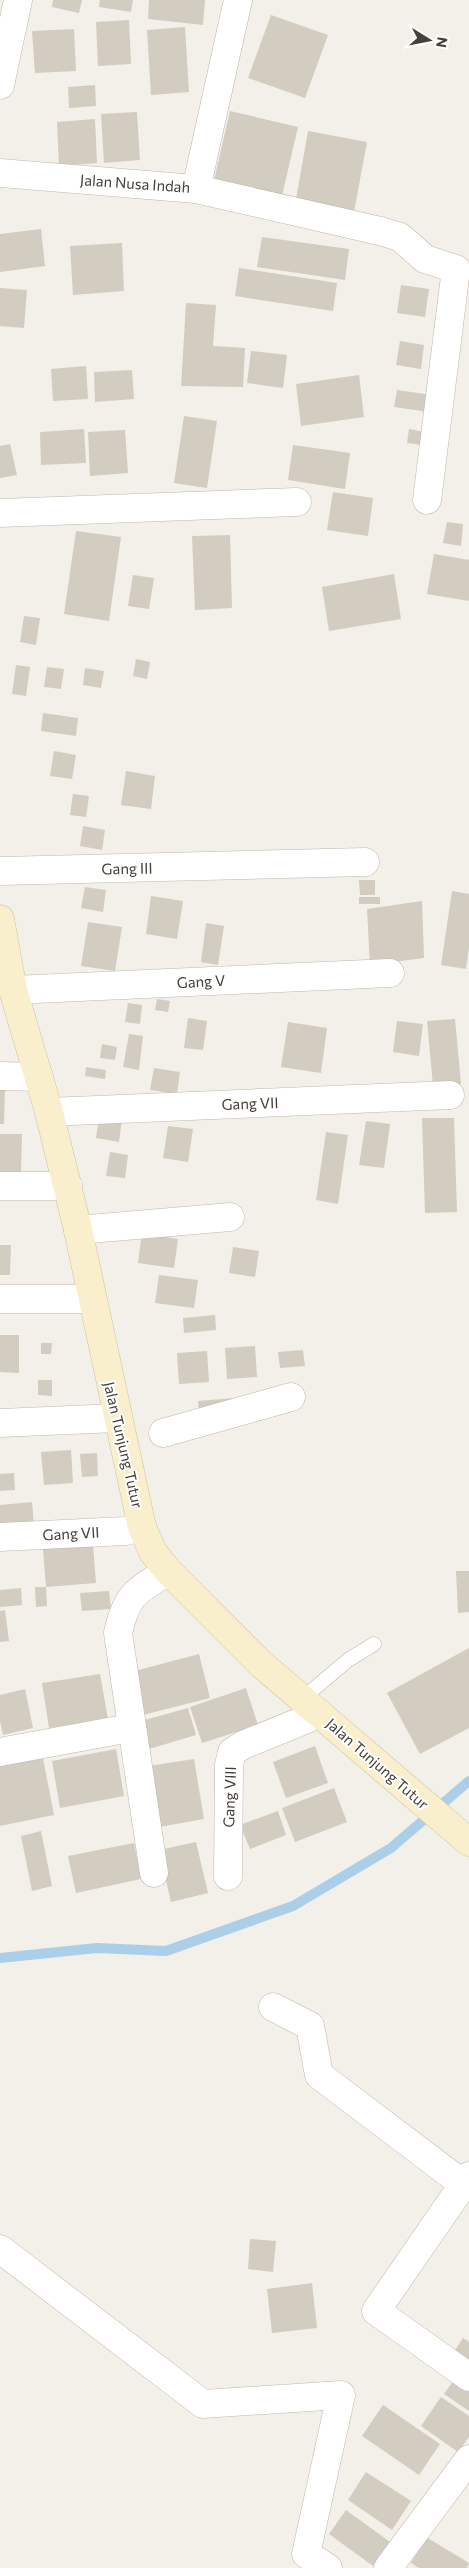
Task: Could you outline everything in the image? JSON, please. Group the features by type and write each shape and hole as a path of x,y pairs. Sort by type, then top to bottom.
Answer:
{"street":[{"path":"0,85 18,0"},
{"name":"Jalan Nusa Indah","path":"0,173 196,190 238,0"},
{"path":"196,190 380,231 400,237 425,259 442,266 462,268 427,500"},
{"path":"0,513 297,502"},
{"name":"Gang III","path":"0,871 365,862"},
{"name":"Jalan Tunjung Tutur","path":"0,919 3,950 13,990 50,1112 78,1230 91,1300 142,1527 152,1552 168,1571 260,1663 469,1842"},
{"name":"Gang V","path":"13,990 390,973"},
{"path":"0,1076 39,1077"},
{"name":"Gang VII","path":"50,1112 450,1095"},
{"path":"0,1186 68,1186"},
{"path":"78,1230 230,1217"},
{"path":"0,1299 91,1300"},
{"path":"163,1433 291,1397"},
{"path":"0,1423 117,1418"},
{"name":"Gang VII","path":"0,1537 124,1531 142,1527"},
{"path":"154,1873 130,1728 118,1633 123,1610 132,1595 168,1571"},
{"name":"Gang VIII","path":"228,1876 229,1765 232,1752 311,1706"},
{"path":"0,1752 130,1728"},
{"path":"273,2007 310,2026 319,2075 466,2180 376,2311 469,2377"},
{"path":"0,2250 203,2404 341,2395 306,2554 328,2568"},
{"path":"388,2568 469,2459"}],"lane":[{"path":"311,1706 348,1660 374,1644"}],"building":[{"path":"53,0 82,0 79,13 52,7"},
{"path":"100,0 133,0 131,12 99,7"},
{"path":"149,0 205,0 203,25 148,19"},
{"path":"271,15 328,35 305,98 248,78"},
{"path":"129,20 131,64 98,66 96,22"},
{"path":"185,27 189,92 151,95 147,30"},
{"path":"74,29 76,71 35,73 32,31"},
{"path":"95,85 96,106 69,108 68,87"},
{"path":"230,111 298,127 281,200 213,185"},
{"path":"137,112 140,160 104,163 101,114"},
{"path":"95,119 97,163 59,166 57,122"},
{"path":"308,131 367,142 353,217 295,205"},
{"path":"41,229 45,266 0,272 0,234"},
{"path":"262,237 349,249 345,280 257,267"},
{"path":"122,243 124,291 73,295 70,246"},
{"path":"239,268 337,283 333,311 235,296"},
{"path":"401,285 429,289 425,317 397,313"},
{"path":"0,288 27,290 24,328 0,326"},
{"path":"186,303 216,305 213,346 245,348 243,387 181,386"},
{"path":"400,341 424,345 421,369 396,365"},
{"path":"251,351 287,355 283,388 247,383"},
{"path":"86,366 88,399 53,401 51,369"},
{"path":"132,370 134,399 95,402 94,372"},
{"path":"359,375 364,417 301,426 296,384"},
{"path":"397,390 432,395 429,412 394,407"},
{"path":"184,416 217,421 207,488 174,483"},
{"path":"84,429 86,463 41,465 40,432"},
{"path":"409,429 425,432 423,445 407,443"},
{"path":"125,430 128,473 90,476 88,432"},
{"path":"10,444 17,475 0,478 0,446"},
{"path":"293,445 350,453 345,489 288,480"},
{"path":"333,492 373,498 368,536 327,530"},
{"path":"447,522 463,524 461,546 443,543"},
{"path":"76,531 121,537 109,621 64,614"},
{"path":"230,535 232,608 195,610 192,536"},
{"path":"434,554 469,560 469,601 427,594"},
{"path":"394,574 401,619 329,631 322,587"},
{"path":"133,575 154,578 149,609 128,606"},
{"path":"24,616 40,618 36,645 20,642"},
{"path":"136,659 150,662 147,679 133,676"},
{"path":"16,665 30,667 26,696 12,694"},
{"path":"47,667 64,669 61,689 44,687"},
{"path":"85,668 104,671 101,688 83,685"},
{"path":"43,713 78,718 76,736 41,731"},
{"path":"54,751 76,755 72,779 50,776"},
{"path":"126,771 155,776 151,809 121,805"},
{"path":"73,794 89,796 86,817 70,815"},
{"path":"83,826 105,830 102,850 80,846"},
{"path":"359,880 375,880 375,895 360,895"},
{"path":"85,887 106,890 103,912 81,908"},
{"path":"452,891 469,894 469,947 466,969 441,965"},
{"path":"151,896 183,901 177,939 146,934"},
{"path":"359,897 380,897 380,904 359,904"},
{"path":"422,901 424,958 370,965 367,909"},
{"path":"88,922 122,927 115,971 81,966"},
{"path":"206,923 224,926 218,965 201,962"},
{"path":"157,999 170,1001 168,1012 155,1010"},
{"path":"128,1003 142,1005 140,1024 125,1022"},
{"path":"188,1018 207,1021 203,1050 184,1048"},
{"path":"455,1019 461,1084 433,1086 427,1021"},
{"path":"397,1021 423,1024 419,1056 393,1052"},
{"path":"288,1022 327,1028 321,1073 281,1067"},
{"path":"129,1034 143,1036 139,1070 123,1067"},
{"path":"102,1044 117,1047 115,1060 100,1058"},
{"path":"86,1067 106,1070 105,1079 85,1076"},
{"path":"154,1068 180,1072 177,1094 150,1090"},
{"path":"0,1088 5,1088 4,1124 0,1124"},
{"path":"99,1116 122,1119 119,1142 96,1138"},
{"path":"422,1118 454,1118 457,1212 425,1213"},
{"path":"366,1121 390,1124 384,1168 359,1165"},
{"path":"168,1126 193,1129 188,1162 163,1158"},
{"path":"326,1132 348,1135 338,1204 316,1200"},
{"path":"0,1134 22,1134 21,1172 0,1172"},
{"path":"110,1152 128,1155 125,1178 106,1176"},
{"path":"142,1233 178,1239 174,1268 138,1263"},
{"path":"0,1245 11,1245 10,1275 0,1275"},
{"path":"233,1247 259,1251 255,1277 229,1273"},
{"path":"159,1275 198,1280 194,1308 155,1303"},
{"path":"215,1315 216,1330 184,1333 183,1318"},
{"path":"0,1335 19,1335 19,1373 0,1372"},
{"path":"41,1343 52,1343 51,1354 41,1354"},
{"path":"255,1346 257,1377 227,1379 225,1348"},
{"path":"303,1350 305,1366 280,1368 278,1352"},
{"path":"207,1351 209,1382 179,1384 177,1353"},
{"path":"38,1380 52,1380 52,1396 38,1395"},
{"path":"234,1398 235,1423 200,1426 198,1401"},
{"path":"71,1450 73,1483 44,1485 41,1452"},
{"path":"97,1453 98,1476 82,1477 80,1454"},
{"path":"14,1473 15,1490 0,1491 0,1474"},
{"path":"32,1502 34,1525 0,1528 0,1505"},
{"path":"93,1545 96,1583 46,1587 43,1549"},
{"path":"456,1571 469,1571 469,1612 458,1613"},
{"path":"35,1587 46,1587 47,1606 36,1607"},
{"path":"21,1588 22,1605 0,1607 0,1590"},
{"path":"109,1591 111,1609 82,1611 80,1593"},
{"path":"5,1610 9,1641 0,1642 0,1611"},
{"path":"469,1648 469,1728 420,1754 387,1693"},
{"path":"199,1654 210,1698 143,1715 131,1672"},
{"path":"100,1674 108,1719 49,1728 42,1683"},
{"path":"246,1688 258,1725 202,1743 190,1707"},
{"path":"25,1689 33,1728 3,1735 0,1721 0,1695"},
{"path":"188,1708 196,1735 149,1749 141,1721"},
{"path":"315,1746 328,1783 286,1798 273,1762"},
{"path":"116,1749 124,1796 60,1808 52,1761"},
{"path":"42,1753 54,1815 0,1826 0,1761"},
{"path":"194,1759 204,1819 159,1827 149,1766"},
{"path":"334,1788 347,1822 295,1842 282,1808"},
{"path":"278,1811 286,1835 250,1849 240,1825"},
{"path":"41,1831 52,1886 32,1891 21,1836"},
{"path":"196,1842 208,1893 171,1902 159,1850"},
{"path":"134,1843 141,1879 76,1893 68,1856"},
{"path":"250,2239 276,2241 273,2272 248,2269"},
{"path":"312,2283 317,2328 272,2333 267,2289"},
{"path":"463,2338 469,2342 469,2369 451,2356"},
{"path":"458,2374 469,2382 469,2411 444,2394"},
{"path":"441,2397 469,2416 469,2437 458,2452 421,2426"},
{"path":"383,2405 440,2444 419,2475 362,2436"},
{"path":"366,2472 411,2501 392,2530 348,2500"},
{"path":"346,2510 390,2542 373,2566 329,2534"},
{"path":"426,2537 469,2563 467,2568 419,2568 411,2563"}],"waterway":[{"path":"0,1958 97,1948 166,1951 293,1906 391,1848 469,1781"}]}
